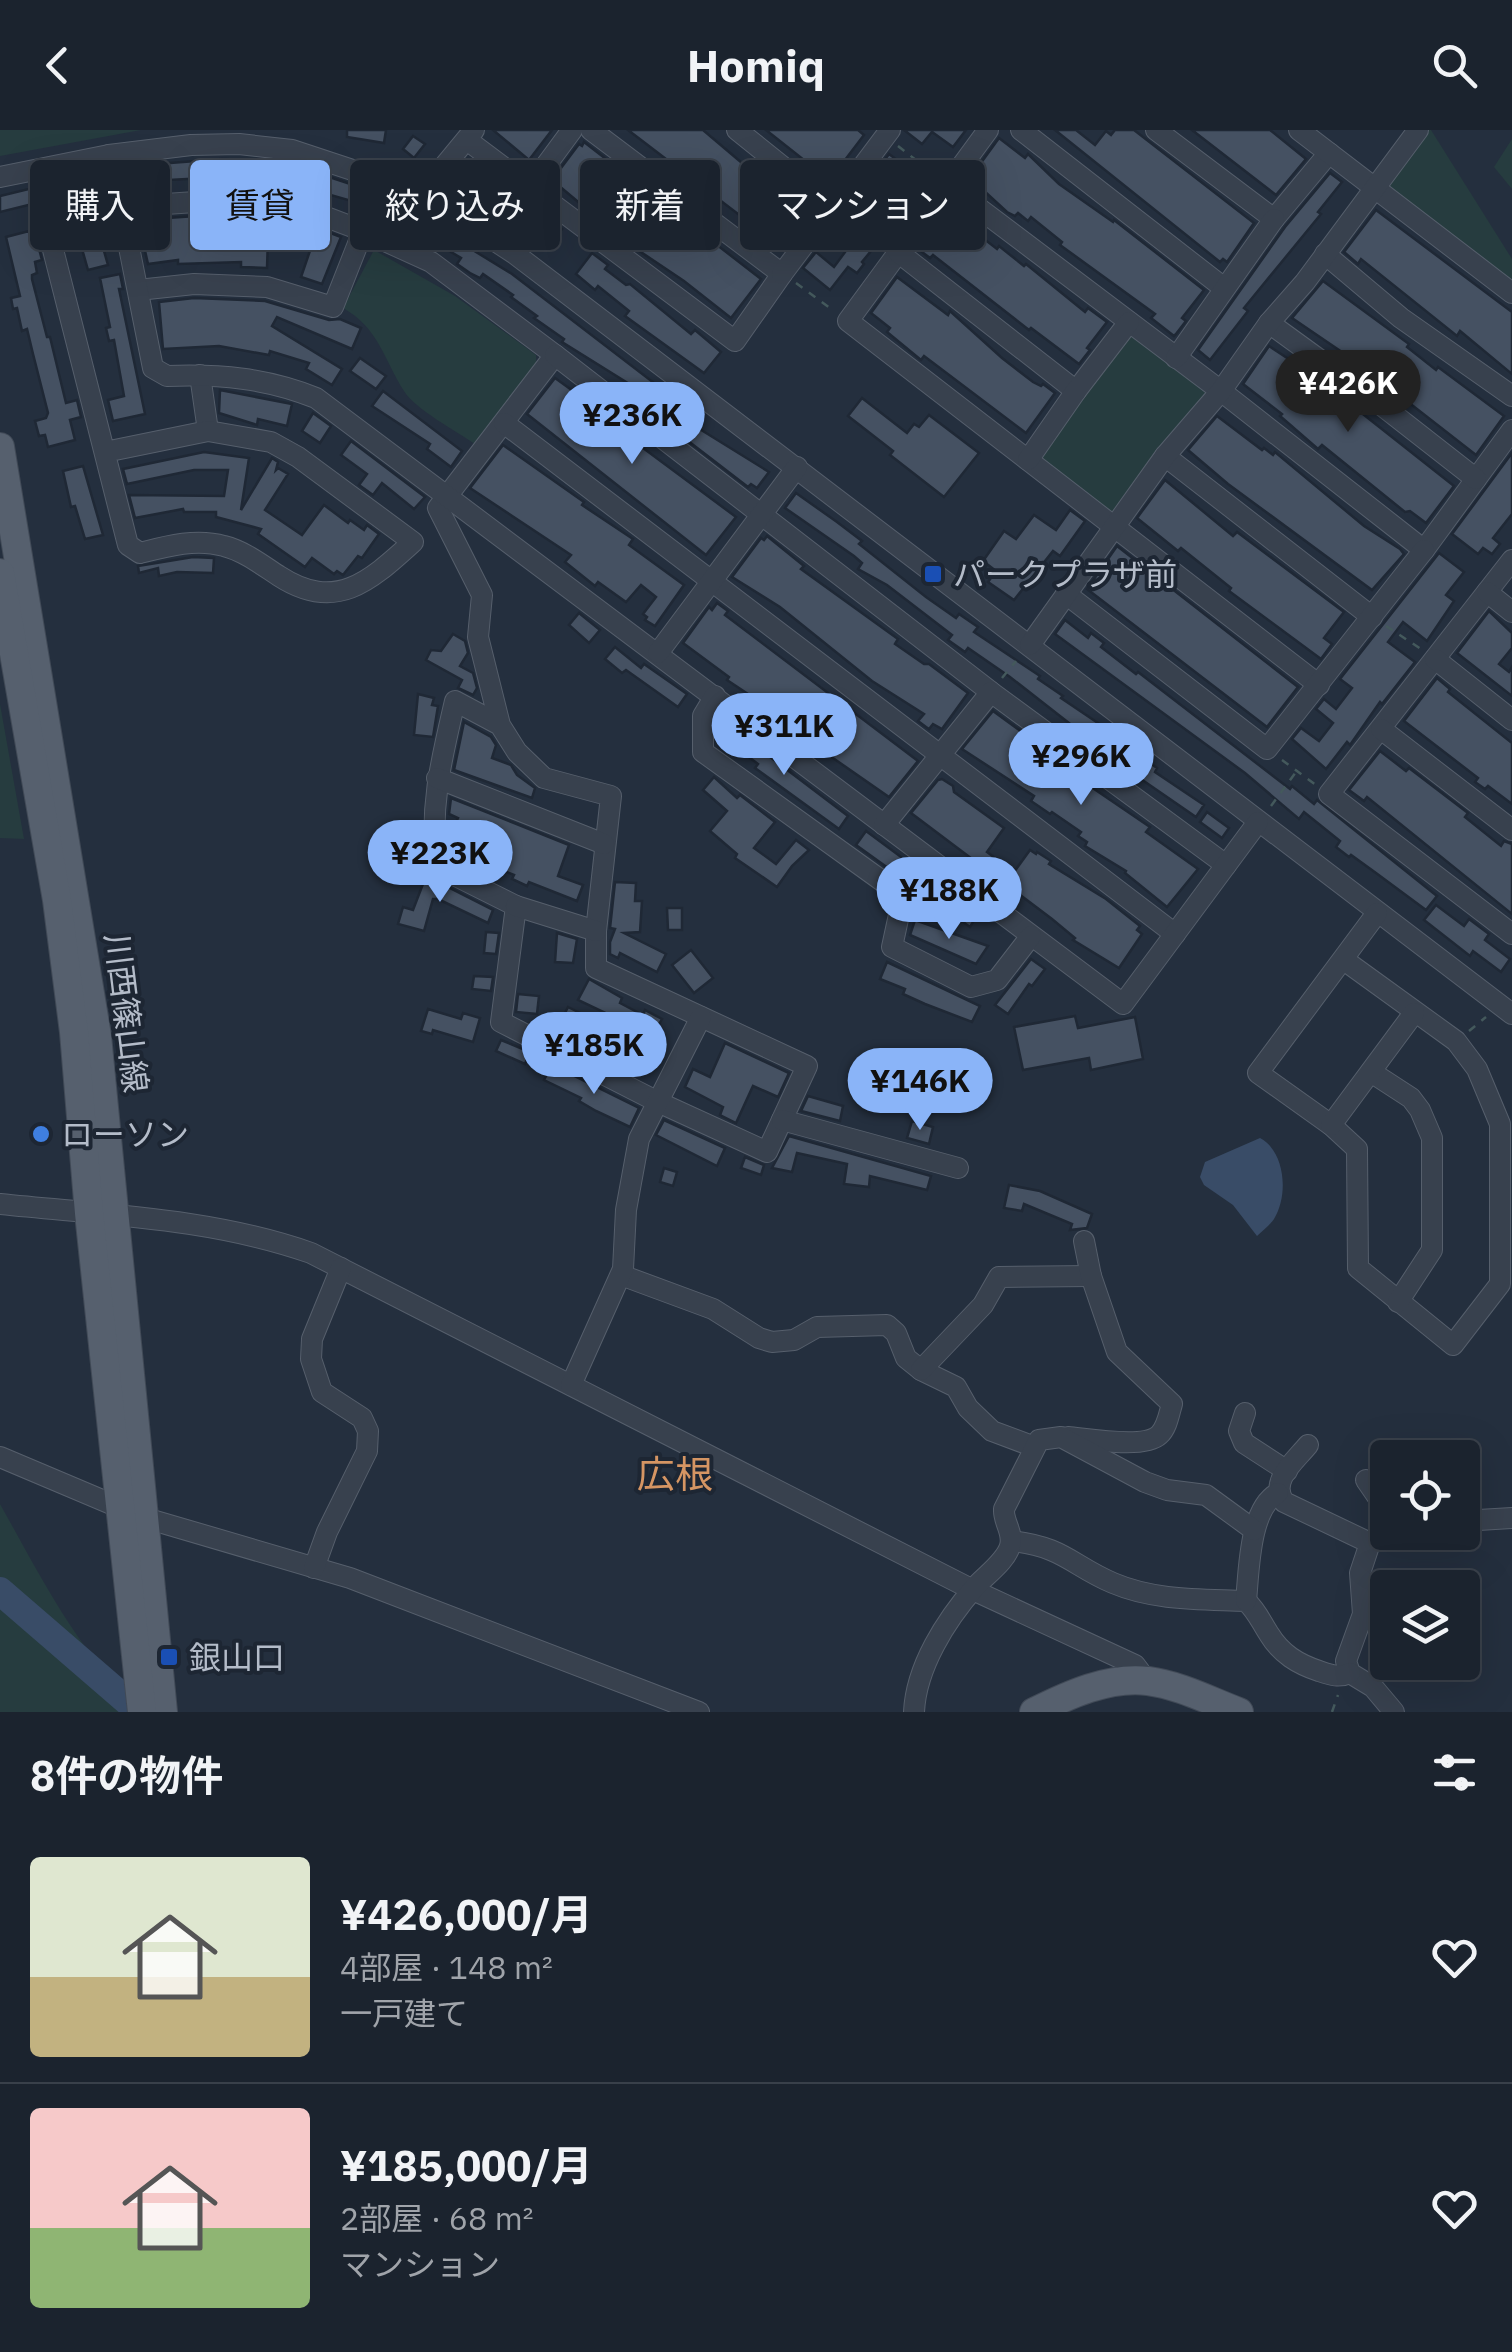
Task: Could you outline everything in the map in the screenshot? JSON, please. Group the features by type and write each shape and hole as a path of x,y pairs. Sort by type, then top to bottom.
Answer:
{"main road":[{"name":"川西篠山線","path":"0,447 96,1036 101,1214"},
{"name":"川西篠山線","path":"0,573 56,900 101,1214 141,1614 142,1712"},
{"name":"川西篠山線","path":"141,1614 163,1712"},
{"path":"1034,1712 1068,1694 1106,1684 1147,1681 1239,1712"}],"street":[{"path":"550,160 572,130"},
{"path":"590,130 782,274"},
{"path":"738,130 776,160"},
{"path":"966,160 988,130"},
{"path":"1021,130 1224,288"},
{"path":"1156,130 1274,220"},
{"path":"1299,130 1512,293"},
{"path":"1030,645 1164,456 1221,391 1418,130"},
{"path":"865,160 884,132"},
{"path":"449,160 470,135 499,160"},
{"path":"0,176 109,155 238,144 292,150 350,169"},
{"path":"1176,358 1274,220 1329,153"},
{"path":"109,155 110,160"},
{"path":"170,203 225,200 292,204 350,226"},
{"path":"560,210 735,341 800,250"},
{"path":"985,212 1424,550"},
{"path":"53,250 104,452 128,545 140,553 177,544 225,546 306,591 330,594 354,588 376,576 414,542 272,442 208,430 104,452"},
{"path":"130,250 154,368 167,376 200,374 263,380 316,398 1123,1004 1258,822"},
{"path":"138,290 194,284 267,288 333,307 356,250"},
{"path":"405,250 431,262 991,692 1226,865"},
{"path":"509,250 1377,914 1508,1003"},
{"path":"1076,390 898,252 848,321 1319,685"},
{"path":"1325,254 1400,318 1512,396"},
{"path":"1028,460 1129,322"},
{"path":"1269,324 1476,479"},
{"path":"516,906 501,1022 767,1152 806,1066 596,968 596,931 611,796 544,778 517,752 500,726 478,637 482,595 438,508 555,355"},
{"path":"200,374 208,430"},
{"path":"504,423 1175,934"},
{"path":"1066,594 1267,748 1424,550 1512,430"},
{"path":"1164,456 1372,617"},
{"path":"658,653 797,468"},
{"path":"1512,560 1329,794 1512,934"},
{"path":"1487,592 1512,612"},
{"path":"1435,659 1512,720"},
{"path":"884,826 991,692"},
{"path":"715,696 703,716 703,752 903,896 892,947 971,987 997,980 1031,936"},
{"path":"500,726 455,701 432,822 436,866 516,906 596,931"},
{"path":"1381,729 1512,830"},
{"path":"438,778 604,844"},
{"path":"1344,960 1456,1042 1477,1069 1500,1124 1500,1284 1453,1345 1358,1268 1357,1149 1258,1073 1377,914"},
{"path":"1330,1125 1414,1013"},
{"path":"571,1385 621,1274 626,1210 639,1139 702,1016"},
{"path":"1371,1072 1412,1098 1432,1138 1432,1250 1398,1302"},
{"path":"782,1120 958,1168"},
{"path":"0,1204 252,1234 311,1253 973,1590 1136,1665 1147,1681"},
{"path":"914,1712 917,1687 944,1628 1008,1552 1012,1541 1003,1517 1004,1508 1044,1437 1138,1442 1155,1439 1164,1430 1172,1404 1117,1352 1091,1276 1084,1241"},
{"path":"314,1568 338,1506 358,1475 367,1451 368,1431 362,1418 322,1392 311,1359 312,1339 341,1268"},
{"path":"621,1274 713,1308 759,1338 772,1342 794,1340 817,1327 887,1325 896,1334 906,1358 956,1387 968,1408 992,1431 1035,1448"},
{"path":"921,1370 983,1305 999,1277 1091,1276"},
{"path":"1244,1413 1239,1431 1244,1443 1286,1471"},
{"path":"1061,1436 1146,1482 1167,1490 1206,1495 1254,1530"},
{"path":"1308,1445 1286,1471 1278,1494 1284,1502 1370,1543 1360,1573 1363,1614 1346,1661 1350,1673 1372,1687 1394,1712"},
{"path":"0,1457 131,1512 350,1578 699,1712"},
{"path":"1366,1480 1370,1486"},
{"path":"1246,1602 1254,1530 1269,1498 1278,1494"},
{"path":"1480,1520 1512,1518"},
{"path":"1012,1541 1062,1552 1110,1582 1136,1591 1181,1600 1246,1602 1284,1654 1320,1672 1341,1677 1350,1673"}],"path":[{"path":"884,132 918,160"},
{"path":"782,274 848,321"},
{"path":"1372,617 1435,659"},
{"path":"991,692 1030,645"},
{"path":"1267,748 1329,794"},
{"path":"1258,822 1297,771"},
{"path":"1456,1042 1508,1003"}],"green space":[{"path":"0,130 141,130 0,156"},
{"path":"1418,130 1431,130 1512,259 1512,293 1374,188"},
{"path":"1512,139 1512,189 1494,167"},
{"path":"374,250 455,296 536,355 536,363 475,444 409,398 373,335 343,308"},
{"path":"1129,322 1221,391 1114,527 1028,460"},
{"path":"0,704 24,839 0,838"},
{"path":"0,1504 81,1641 143,1712 0,1712"}],"water":[{"path":"1260,1138 1275,1153 1283,1186 1274,1219 1257,1236 1233,1205 1204,1185 1200,1177 1205,1162"}],"building":[{"path":"347,130 386,130 384,143 347,137"},
{"path":"493,130 552,130 529,160"},
{"path":"628,130 703,130 740,161 740,215 720,200 720,160 667,160"},
{"path":"766,130 858,130 864,135 845,160 804,160"},
{"path":"904,130 966,130 953,147 932,132 922,144"},
{"path":"1055,130 1076,130 1095,145 1106,131 1111,135 1115,130 1134,130 1254,223 1227,262 1220,262"},
{"path":"1192,130 1270,130 1306,159 1276,195"},
{"path":"413,136 425,144 414,158 403,149"},
{"path":"999,138 1025,158 1028,154 1059,184 1114,220 1204,290 1182,318 1186,321 1174,336 1151,318 1155,314 1060,245 1062,242 1031,217 1028,221 1018,213 1015,216 1007,212 985,192 983,160"},
{"path":"584,142 607,160 580,160 580,203 560,187 560,169 579,144"},
{"path":"190,161 190,179 170,180 170,163"},
{"path":"1330,173 1342,182 1318,212 1321,214 1244,308 1248,311 1210,360 1198,350 1285,227"},
{"path":"330,177 350,184 350,200 330,195"},
{"path":"30,189 30,205 0,212 0,196"},
{"path":"1376,210 1512,312 1512,374 1460,331 1457,336 1361,259 1358,264 1344,252"},
{"path":"190,216 190,250 268,250 267,268 241,267 241,262 178,264 178,260 148,264 145,250 170,250 170,218"},
{"path":"29,231 30,250 39,250 42,260 35,262 37,273 32,279 66,403 77,400 81,417 70,420 75,440 48,447 45,435 39,436 35,421 46,418 48,413 27,329 22,331 17,308 13,309 11,298 20,296 6,237"},
{"path":"330,233 341,237 322,284 301,277 310,250 330,250"},
{"path":"985,240 1026,264 1085,312 1088,308 1107,322 1079,364 933,255 930,258 919,250 985,250"},
{"path":"720,247 761,279 731,318 638,250"},
{"path":"82,250 104,250 108,265 88,270"},
{"path":"448,250 473,250 512,274 671,396 666,404 690,423 769,472 757,488 751,484 748,487 640,404 647,395 562,342 564,339 534,318 537,316 513,295 483,274 480,278 457,264 461,258"},
{"path":"847,250 872,250 857,273 848,267 830,290 803,268 816,252 834,267"},
{"path":"592,253 608,265 605,269 721,352 704,373 625,316 629,311 598,286 595,290 576,274"},
{"path":"120,274 123,289 119,289 145,414 113,421 108,400 124,396 114,340 109,341 106,328 110,327 100,278"},
{"path":"897,277 948,315 950,311 1033,382 1055,393 1026,433 924,356 921,360 871,313"},
{"path":"1323,281 1409,344 1407,347 1436,370 1438,367 1504,416 1476,455 1358,363 1292,318"},
{"path":"194,298 265,301 361,328 352,349 277,317 272,326 342,369 332,385 306,369 309,363 270,351 269,355 219,346 163,349 159,302"},
{"path":"1269,346 1316,377 1454,486 1426,523 1410,511 1405,512 1322,445 1318,449 1243,384"},
{"path":"360,358 386,376 376,389 350,371"},
{"path":"555,378 642,441 639,445 736,517 706,555 527,414"},
{"path":"220,390 292,404 287,426 258,419 257,425 219,413"},
{"path":"383,391 462,451 451,467 427,449 430,444 372,406"},
{"path":"862,398 907,433 929,415 979,453 944,497 848,416"},
{"path":"313,413 331,426 320,443 302,431"},
{"path":"1217,416 1262,450 1273,455 1275,452 1364,526 1400,549 1404,554 1372,590 1188,450"},
{"path":"351,441 425,497 414,509 382,483 373,495 359,485 367,474 341,455"},
{"path":"503,445 633,539 629,545 684,585 655,626 643,614 656,597 641,585 626,602 598,582 595,586 565,562 571,555 470,488"},
{"path":"204,452 249,458 241,510 272,458 278,462 276,470 288,474 265,510 302,535 324,505 348,523 350,520 364,530 367,525 379,534 362,558 358,556 343,575 337,571 334,574 312,558 305,567 258,534 261,529 216,517 216,512 183,509 135,518 129,495 224,496 228,470 194,470 127,484 123,469"},
{"path":"1512,453 1512,514 1493,538 1500,544 1492,554 1483,548 1478,554 1452,534"},
{"path":"83,466 103,535 85,539 75,506 71,507 63,471"},
{"path":"1165,480 1233,536 1237,532 1344,612 1324,638 1332,644 1321,659 1137,518"},
{"path":"796,493 862,541 859,544 926,597 956,618 959,614 978,627 974,632 1135,748 1133,751 1157,768 1155,772 1204,805 1196,817 1010,677 968,648 965,652 948,640 952,635 887,585 858,569 862,563 854,556 785,508"},
{"path":"1070,510 1085,521 1060,556 1053,551 1014,600 988,582 996,571 983,561 1004,531 1016,539 1034,515 1056,530"},
{"path":"767,536 804,566 801,569 898,639 895,644 968,693 942,729 933,724 929,729 926,727 918,721 924,714 872,681 780,607 732,577 761,538"},
{"path":"1117,546 1298,687 1267,727 1087,589"},
{"path":"1439,553 1464,572 1446,595 1454,601 1427,641 1403,622 1388,642 1415,662 1350,745 1347,742 1326,769 1292,739 1301,728 1319,741 1333,723 1316,709 1324,699 1336,709 1352,688 1340,679"},
{"path":"193,557 214,558 213,573 159,576 158,568 139,573 138,566"},
{"path":"717,603 728,611 725,615 918,761 889,797 784,724 787,720 727,680 729,677 683,643 709,607 712,610"},
{"path":"1489,611 1512,633 1512,648 1499,664 1509,672 1512,667 1512,696 1457,653"},
{"path":"579,613 600,630 589,643 569,625"},
{"path":"1065,620 1088,638 1091,633 1104,643 1101,647 1290,789 1292,786 1314,804 1317,800 1437,896 1426,910 1349,857 1336,847 1340,841 1304,812 1299,819 1245,773 1055,634"},
{"path":"453,634 465,641 468,653 460,666 473,673 477,688 473,695 458,688 462,680 426,660 431,650 441,651"},
{"path":"615,647 641,668 644,664 687,694 678,707 605,659"},
{"path":"1437,678 1450,689 1448,692 1512,743 1512,804 1488,786 1485,789 1475,782 1478,778 1404,721"},
{"path":"418,694 434,698 432,705 438,706 433,737 414,735"},
{"path":"993,711 1055,756 1053,759 1078,778 1150,827 1146,832 1198,869 1167,907 1126,871 1085,846 1087,842 1078,836 1081,832 1031,801 1034,796 962,749"},
{"path":"464,722 491,737 496,745 492,758 511,765 517,775 535,788 532,798 454,770"},
{"path":"724,722 848,816 839,829 755,768 758,764 717,733"},
{"path":"1380,751 1468,813 1465,817 1501,846 1504,841 1512,844 1512,914 1367,797 1364,801 1349,790"},
{"path":"714,777 737,798 740,795 775,822 754,848 776,864 796,840 809,850 777,887 735,858 737,854 710,831 727,811 703,790"},
{"path":"942,779 1004,828 987,852 1014,872 1030,850 1037,852 1140,926 1137,930 1142,934 1119,968 1073,940 1052,919 911,813"},
{"path":"451,798 569,845 558,876 583,885 577,901 529,882 527,886 512,879 514,875 467,856 464,863 449,856 448,838 458,818 449,814"},
{"path":"1207,812 1229,828 1222,838 1200,822"},
{"path":"866,831 978,914 970,927 856,845"},
{"path":"426,876 493,910 488,923 433,899 424,931 398,924 403,907 413,910"},
{"path":"615,882 636,883 635,901 642,901 640,932 624,933 666,954 657,972 620,953 618,958 610,954 615,929 610,928"},
{"path":"1436,905 1464,926 1469,919 1489,934 1485,940 1510,959 1501,972 1473,951 1470,956 1424,920"},
{"path":"667,908 682,908 682,930 668,930"},
{"path":"915,920 988,946 976,964 910,935"},
{"path":"486,932 499,933 496,954 484,953"},
{"path":"557,933 577,939 573,963 555,962"},
{"path":"691,950 713,978 694,993 672,965"},
{"path":"1031,959 1045,969 1008,1014 995,1005"},
{"path":"887,962 980,1006 972,1022 903,994 905,989 880,979"},
{"path":"474,976 493,977 491,991 472,989"},
{"path":"589,979 622,998 620,1003 643,1015 645,1010 662,1019 639,1059 618,1049 614,1056 598,1048 614,1017 578,1000"},
{"path":"518,994 539,996 537,1014 516,1012"},
{"path":"568,1007 582,1014 573,1032 559,1025"},
{"path":"428,1009 461,1019 463,1013 480,1018 473,1042 433,1030 432,1034 421,1031"},
{"path":"1075,1016 1078,1028 1135,1017 1143,1059 1091,1070 1089,1058 1023,1070 1014,1027"},
{"path":"501,1040 530,1052 525,1064 496,1051"},
{"path":"725,1043 789,1073 778,1097 753,1086 736,1123 720,1115 723,1107 685,1087 693,1069 710,1077"},
{"path":"552,1065 639,1108 630,1127 544,1080"},
{"path":"808,1096 843,1106 840,1121 801,1111"},
{"path":"664,1120 725,1148 717,1166 656,1135"},
{"path":"912,1121 933,1127 929,1144 907,1138"},
{"path":"789,1136 931,1176 927,1190 870,1176 869,1187 844,1184 847,1164 797,1153 792,1172 772,1168"},
{"path":"745,1157 764,1165 761,1175 741,1168"},
{"path":"664,1168 677,1172 673,1186 660,1182"},
{"path":"1009,1185 1040,1191 1092,1214 1087,1228 1070,1230 1072,1224 1024,1204 1022,1211 1004,1208"}],"waterway":[{"path":"0,1591 140,1712"}],"place":[{"name":"パークプラザ前","path":"933,574"},
{"name":"ローソン","path":"41,1134"},
{"name":"銀山口","path":"169,1657"}],"district":[{"name":"広根","path":"675,1473"}]}
